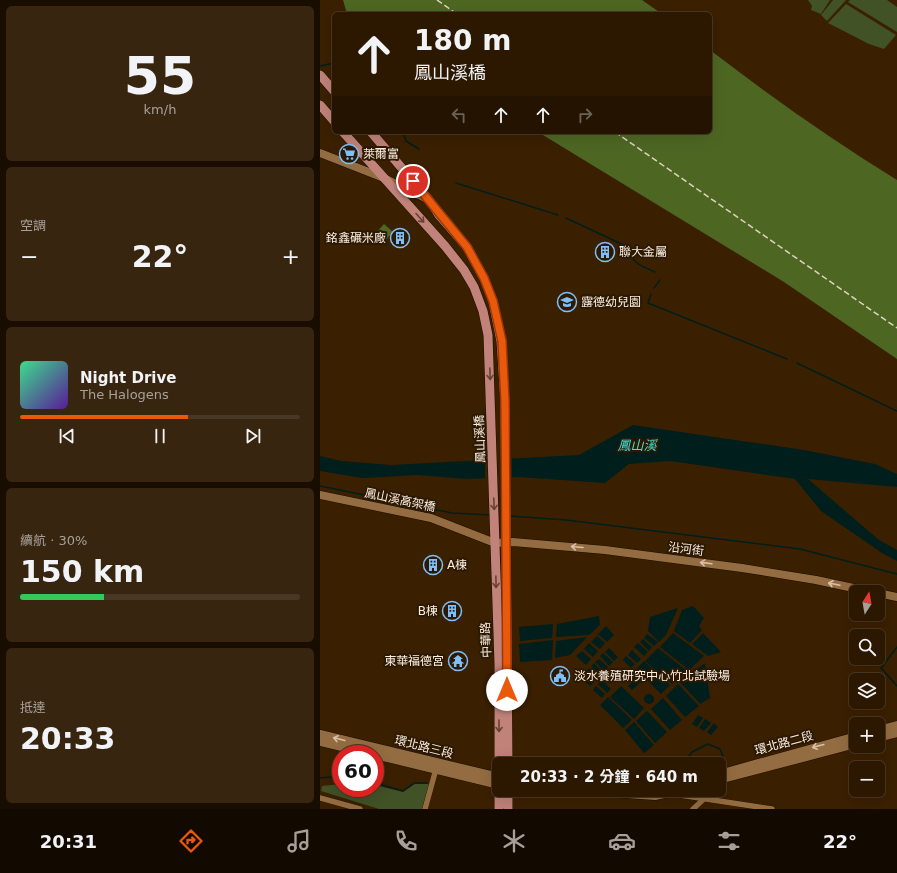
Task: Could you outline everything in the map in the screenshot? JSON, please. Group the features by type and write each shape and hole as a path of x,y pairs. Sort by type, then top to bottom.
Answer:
{"main road":[{"path":"320,75 332,89"},
{"path":"320,105 332,119"},
{"path":"345,134 384,178"},
{"path":"373,134 430,201"},
{"name":"鳳山溪橋","path":"384,178 445,246 464,270 474,287 483,311 488,336 496,543"},
{"name":"鳳山溪橋","path":"430,201 439,215 467,247 484,278 493,301 502,341 505,401 506,543"},
{"name":"中華路","path":"496,543 499,664 499,757"},
{"name":"中華路","path":"506,543 508,757"},
{"name":"中華路","path":"499,797 499,809"},
{"path":"508,797 508,809"}],"street":[{"path":"320,153 384,178 430,201"},
{"name":"鳳山溪高架橋","path":"320,495 431,518 496,543"},
{"name":"沿河街","path":"496,543 605,550 742,568 849,587"},
{"path":"885,594 897,597"},
{"path":"885,728 897,725"},
{"path":"885,736 897,733"},
{"name":"環北路三段","path":"320,734 492,779"},
{"name":"環北路二段","path":"726,772 849,738"},
{"path":"320,742 333,745"},
{"name":"環北路二段","path":"726,778 849,746"},
{"name":"環北路三段","path":"384,757 492,780"},
{"path":"425,809 436,769"},
{"path":"700,797 772,809"},
{"path":"320,798 360,809"},
{"path":"693,809 708,798"}],"green space":[{"path":"343,0 642,0 659,12 346,12"},
{"path":"808,0 830,0 821,14 811,10 812,6"},
{"path":"833,0 846,0 827,21 821,15"},
{"path":"850,0 887,0 897,7 897,32 848,2"},
{"path":"846,4 896,35 884,49 869,44 828,23"},
{"path":"712,52 802,117 897,180 897,359 784,282 541,134 712,134"},
{"path":"384,224 393,232 382,244 373,236"},
{"path":"415,784 429,784 422,809 379,809 340,797 384,797 384,787 403,792"},
{"path":"332,785 332,794 321,791 322,786"}],"water":[{"name":"鳳山溪","path":"633,425 804,450 875,464 897,474 897,487 808,479 879,540 897,550 897,561 882,553 821,511 795,479 670,461 629,464 605,483 518,477 466,479 418,475 362,478 320,471 320,456 341,461 391,465 579,455"},
{"path":"693,606 704,618 699,626 702,630 690,643 674,631 682,610"},
{"path":"678,608 666,635 659,642 648,631 650,617"},
{"path":"599,616 600,625 589,635 556,637 557,624"},
{"path":"553,624 552,638 520,641 519,627"},
{"path":"606,626 614,635 607,642 598,634"},
{"path":"673,633 704,656 689,670 660,647"},
{"path":"703,633 721,652 708,656 692,644"},
{"path":"647,634 658,642 654,646 644,638"},
{"path":"597,636 605,643 600,649 591,642"},
{"path":"587,637 570,655 555,658 556,641"},
{"path":"643,639 652,647 649,651 640,642"},
{"path":"553,640 552,660 520,662 519,644"},
{"path":"589,643 598,651 593,657 584,649"},
{"path":"638,643 648,652 644,656 634,647"},
{"path":"609,648 618,657 614,661 605,652"},
{"path":"658,648 687,671 672,684 645,661"},
{"path":"632,650 641,659 637,663 628,655"},
{"path":"582,651 591,659 586,665 576,656"},
{"path":"603,653 613,662 609,666 600,656"},
{"path":"626,656 635,664 631,668 623,660"},
{"path":"599,659 608,667 604,671 595,662"},
{"path":"644,661 670,685 661,694 636,669"},
{"path":"594,663 603,672 600,675 591,666"},
{"path":"705,663 710,698 700,704 680,682"},
{"path":"589,668 598,677 595,680 586,672"},
{"path":"584,673 594,682 590,686 580,677"},
{"path":"638,676 643,680 632,690 628,686"},
{"path":"602,680 611,689 607,693 598,684"},
{"path":"678,684 699,706 685,717 666,696"},
{"path":"596,686 605,694 602,698 593,690"},
{"path":"621,686 644,708 634,719 610,697"},
{"path":"647,694 651,694 653,695 653,703 647,704 644,701 644,697"},
{"path":"608,697 632,720 623,728 600,705"},
{"path":"663,698 682,720 670,730 651,709"},
{"path":"647,711 667,732 655,743 636,721"},
{"path":"698,715 703,718 697,727 692,724"},
{"path":"705,719 711,723 704,731 699,728"},
{"path":"634,722 654,745 644,753 625,730"},
{"path":"714,723 718,727 711,735 707,732"}],"pier":[{"path":"512,457 512,479 485,480 485,458"}],"waterway":[{"path":"320,66 332,63"},
{"path":"404,134 406,141 419,149"},
{"path":"456,183 558,215"},
{"path":"566,218 628,247 632,257 637,263 655,272"},
{"path":"654,288 660,280"},
{"path":"651,294 648,303 787,359"},
{"path":"797,363 897,411"},
{"path":"320,486 452,513 490,515"},
{"path":"510,516 566,520 800,549 897,574"},
{"path":"897,647 881,668 897,686"},
{"path":"688,757 692,752 708,744 720,749 723,757"},
{"path":"320,778 332,777"},
{"path":"384,786 403,791 414,783 427,783"}],"railway":[{"path":"437,0 454,12"},
{"path":"618,134 897,328"}],"place":[{"name":"萊爾富","path":"349,154"},
{"name":"銘鑫碾米廠","path":"400,238"},
{"name":"聯大金屬","path":"605,252"},
{"name":"露德幼兒園","path":"567,302"},
{"name":"A棟","path":"433,565"},
{"name":"B棟","path":"452,611"},
{"name":"東華福德宮","path":"458,661"},
{"name":"淡水養殖研究中心竹北試驗場","path":"560,676"}],"route":[{"path":"413,181 430,201 439,215 467,247 484,278 493,301 502,341 505,401 507,690"}]}
